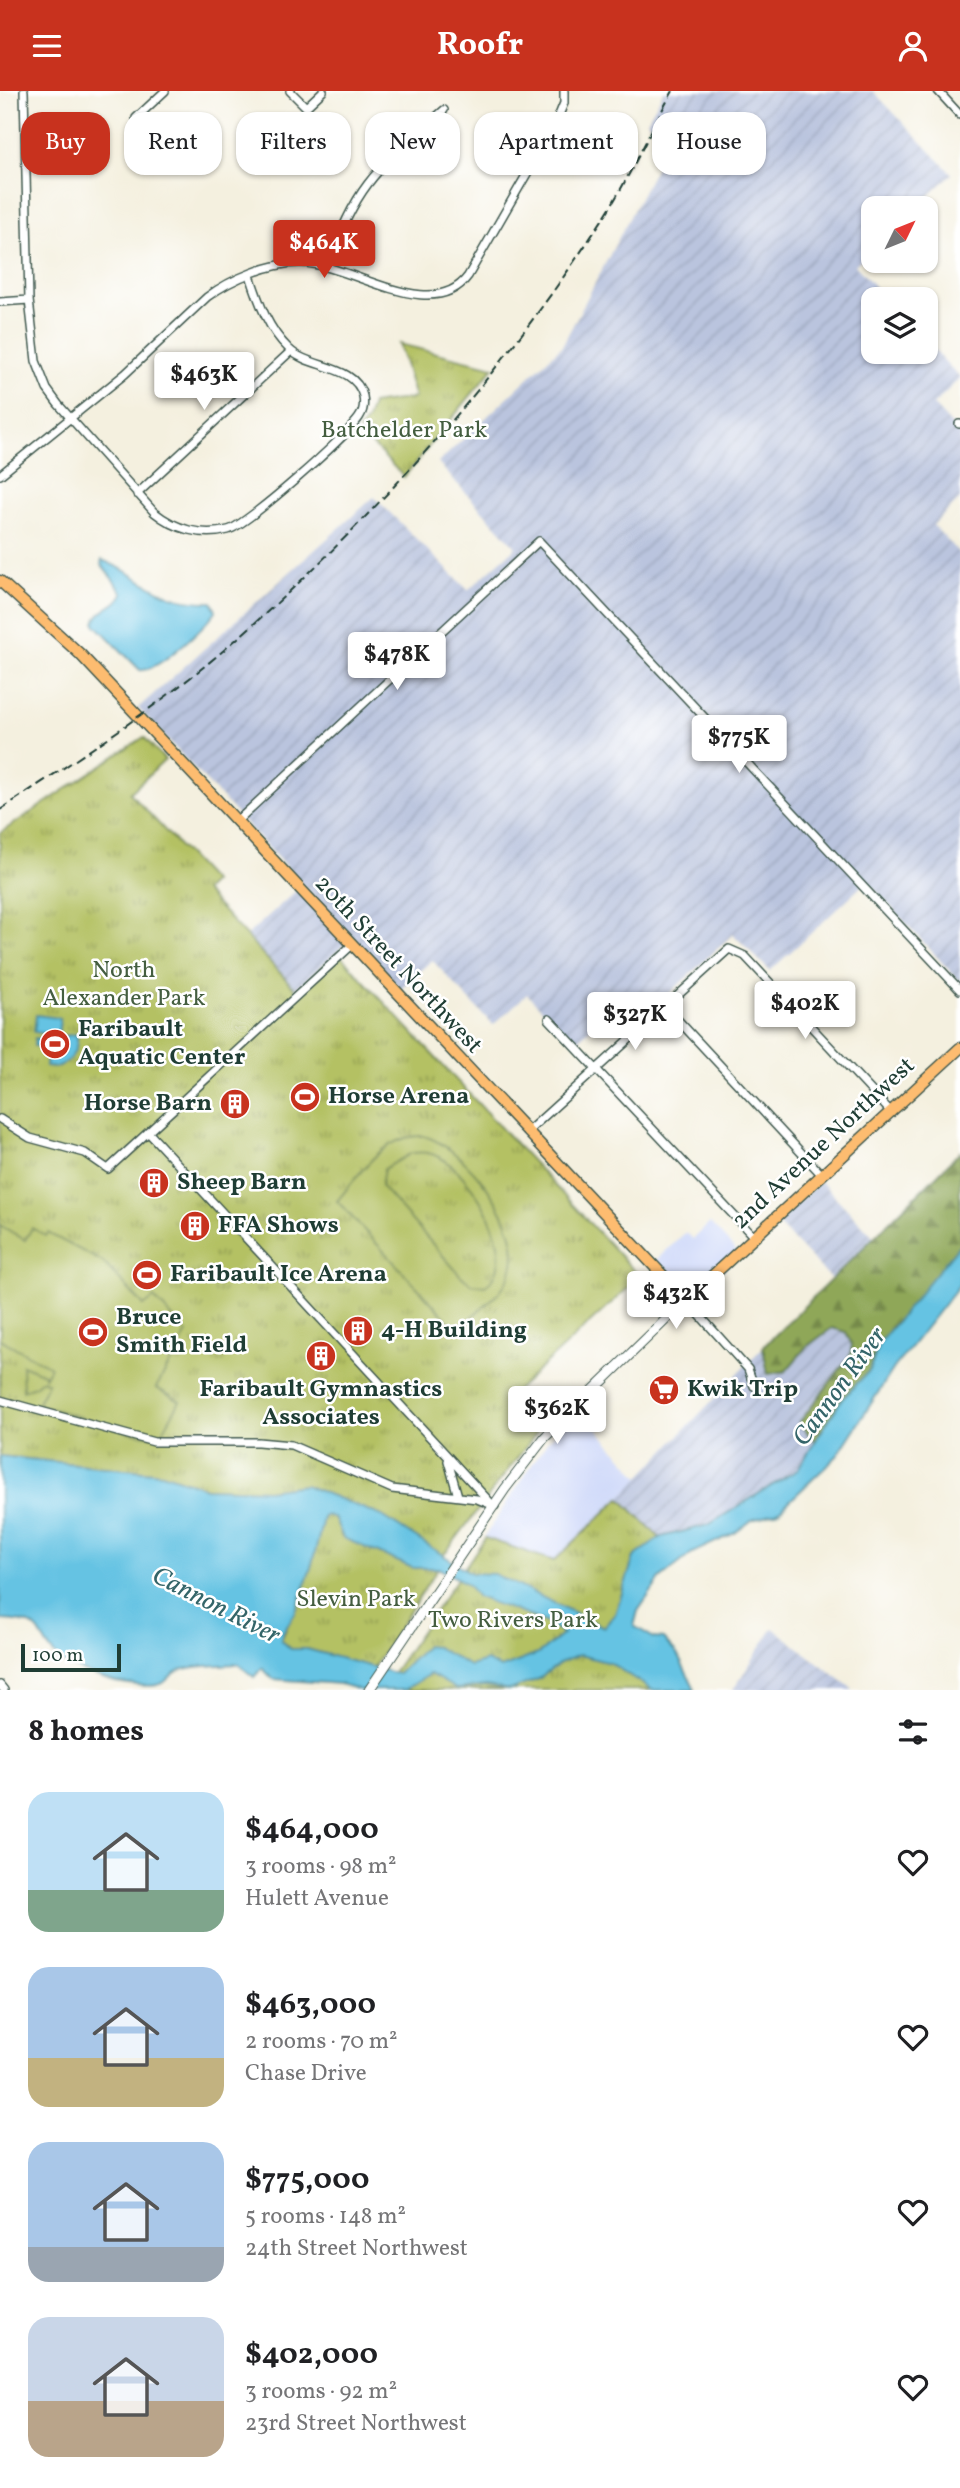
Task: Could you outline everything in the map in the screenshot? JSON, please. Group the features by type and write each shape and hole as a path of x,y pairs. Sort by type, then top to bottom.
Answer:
{"highway":[{"name":"20th Street Northwest","path":"0,581 80,654 351,946 686,1300"},
{"name":"2nd Avenue Northwest","path":"686,1300 960,1048"}],"street":[{"path":"24,91 29,300 32,347 40,374 71,420 154,512 177,527 204,532 228,530 251,519 361,416 364,403 357,383 343,373 291,351 267,323 250,275"},
{"path":"143,112 166,91"},
{"path":"289,91 306,107 323,91"},
{"path":"0,475 71,420 207,297 227,284 290,263 328,267 422,297 443,295 456,289 468,276 555,125 564,103 564,91"},
{"path":"938,91 960,115"},
{"path":"328,267 342,225 360,191 387,160 444,110"},
{"path":"0,302 29,300"},
{"path":"137,493 291,351"},
{"path":"236,822 539,541 960,990"},
{"path":"0,1119 30,1138 85,1153 108,1169 351,946"},
{"path":"527,1132 723,952 735,950 745,956 891,1112"},
{"path":"665,1006 822,1175"},
{"path":"548,1019 754,1237"},
{"path":"148,1132 495,1506"},
{"name":"20th Street Northwest","path":"686,1300 748,1369 754,1386"},
{"name":"2nd Avenue Northwest","path":"369,1690 442,1581 554,1427 686,1300"},
{"path":"0,1400 154,1442 258,1442 291,1445 392,1489 458,1496 495,1506"},
{"path":"445,1454 458,1496"},
{"path":"0,1685 4,1690"}],"shaded area":[{"path":"664,91 873,91 952,174 929,196 861,196 861,259 855,265 875,287 861,287 861,364 938,364 938,354 960,378 933,405 960,434 960,499 933,525 960,554 960,982 867,881 770,971 733,934 626,1034 606,1014 575,1043 527,994 493,1025 432,960 400,989 138,708 374,497 468,590 516,547 438,463 562,346 652,174 766,175 766,112 652,112"},
{"path":"652,112 652,126 647,121"},
{"path":"297,890 346,943 295,989 246,936"},
{"path":"820,1181 874,1237 831,1279 777,1223"},
{"path":"710,1223 740,1255 691,1299 654,1262 686,1232 693,1239"},
{"path":"832,1328 846,1331 852,1345 850,1356 799,1423 821,1448 781,1489 669,1547 620,1498 763,1347 768,1374 786,1371 806,1347"},
{"path":"580,1410 641,1478 554,1561 487,1538 483,1539 547,1442"},
{"path":"773,1628 854,1690 733,1690"}],"green space":[{"name":"Batchelder Park","path":"399,344 494,367 404,477 359,431 367,420 372,404 415,398"},
{"name":"North Alexander Park","path":"144,737 165,760 130,793 213,882 204,891 297,991 338,953 640,1277 507,1399 537,1432 443,1556 382,1516 305,1485 267,1490 206,1488 162,1473 0,1456 0,833"},
{"path":"424,1136 458,1156 490,1192 510,1233 514,1254 507,1281 488,1303 456,1329 337,1201 374,1157 396,1141","holes":["412,1153 432,1154 452,1166 478,1197 489,1217 499,1256 496,1273 485,1286 471,1284 460,1275 381,1186 384,1169"]},
{"path":"960,1152 960,1244 873,1355 871,1370 842,1399 816,1442 799,1423 850,1356 852,1345 846,1332 832,1328 806,1347 786,1371 768,1374 763,1347"},
{"name":"Bruce Smith Field","path":"0,1225 25,1240 32,1228 46,1236 48,1233 103,1262 144,1306 154,1298 187,1333 156,1388 180,1401 160,1437 129,1432 40,1405 38,1402 48,1383 42,1380 23,1390 22,1365 44,1374 44,1378 50,1367 0,1339"},
{"name":"Two Rivers Park","path":"620,1498 669,1547 619,1637 681,1690 381,1690 485,1538 554,1561"},
{"name":"Slevin Park","path":"327,1515 335,1519 344,1538 413,1568 438,1568 373,1668 307,1649 291,1649 281,1640 303,1592 323,1517"}],"water":[{"path":"102,560 178,598 212,602 216,611 169,657 148,669 140,670 95,624 99,615 123,593 101,564"},
{"path":"36,1015 60,1018 58,1037 77,1034 73,1054 60,1066 46,1067 48,1048 34,1046 35,1038 48,1039 49,1034 34,1032"},
{"name":"Cannon River","path":"960,1244 960,1284 894,1368 837,1456 778,1512 752,1520 735,1533 692,1553 660,1579 638,1611 634,1626 654,1638 663,1639 677,1654 695,1690 652,1690 610,1663 579,1655 560,1663 539,1679 510,1690 486,1686 456,1689 430,1674 404,1690 360,1690 340,1684 273,1679 262,1668 254,1677 238,1664 187,1668 177,1671 163,1683 140,1685 115,1682 71,1666 52,1652 34,1627 27,1623 0,1620 0,1456 162,1473 206,1488 267,1490 305,1485 382,1516 471,1573 494,1574 604,1627 615,1614 634,1557 661,1537 708,1525 797,1470 842,1399 870,1370 879,1343","holes":["327,1515 335,1519 343,1538 413,1568 438,1568 466,1583 477,1597 548,1623 563,1634 538,1654 501,1668 486,1661 470,1666 436,1647 426,1646 398,1674 307,1649 291,1649 281,1640 281,1636 296,1611 315,1553 323,1517"]}],"railway":[{"path":"0,810 115,733 198,672 278,602 381,500 477,391 564,276 613,202 673,91"}],"place":[{"name":"Faribault Aquatic Center","path":"55,1044"},
{"name":"Horse Arena","path":"305,1097"},
{"name":"Horse Barn","path":"235,1104"},
{"name":"Sheep Barn","path":"154,1183"},
{"name":"FFA Shows","path":"195,1226"},
{"name":"Faribault Ice Arena","path":"147,1275"},
{"name":"4-H Building","path":"358,1331"},
{"name":"Bruce Smith Field","path":"93,1332"},
{"name":"Faribault Gymnastics Associates","path":"321,1356"},
{"name":"Kwik Trip","path":"664,1390"}]}
